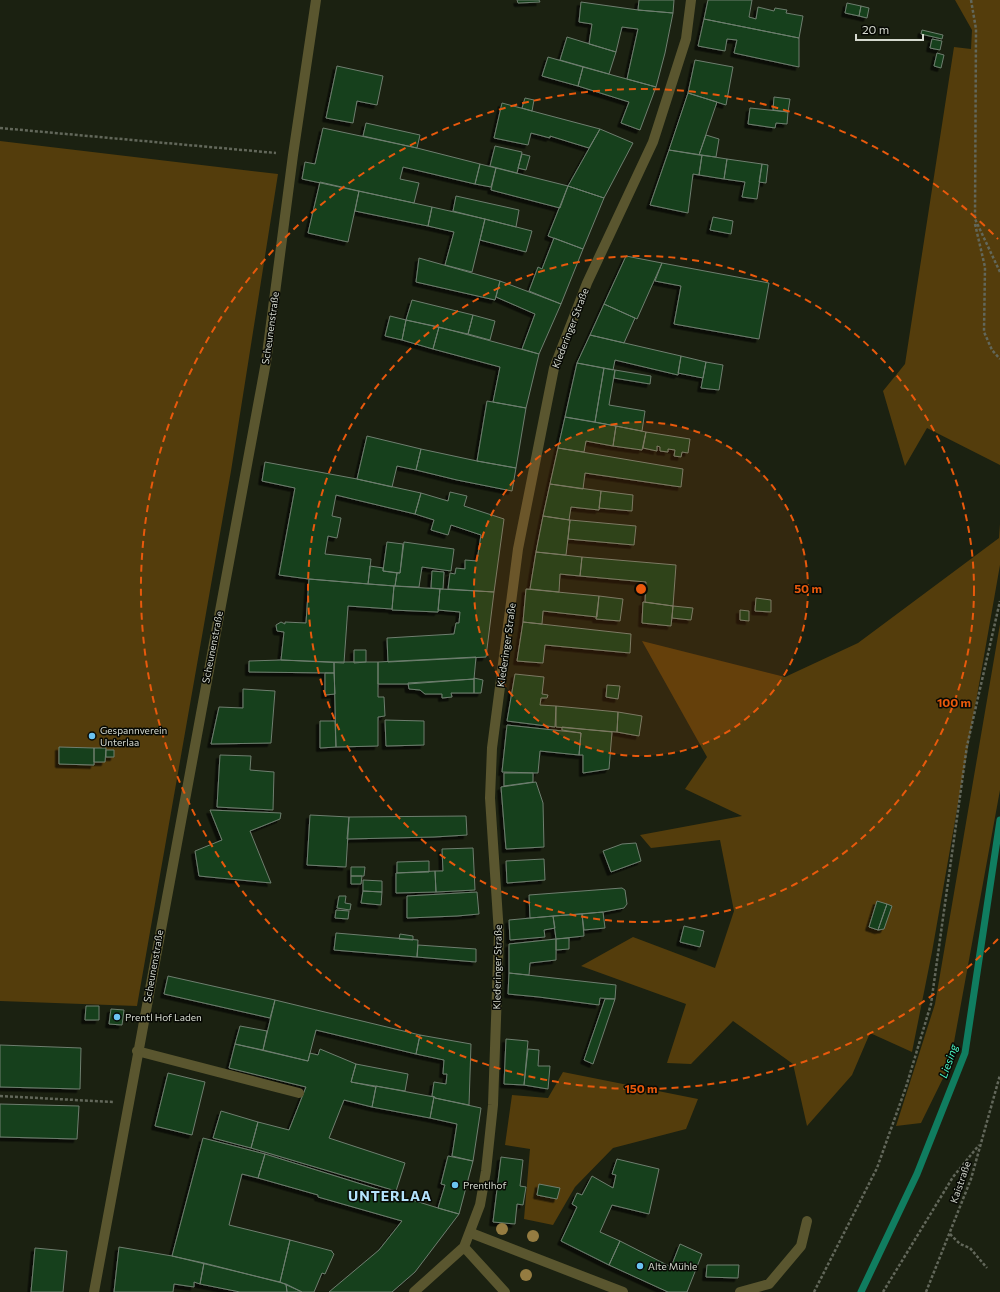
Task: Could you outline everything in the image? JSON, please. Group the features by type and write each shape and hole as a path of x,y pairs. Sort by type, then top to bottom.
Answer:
{"street":[{"name":"Scheunenstraße","path":"94,1292 266,362 316,0"},
{"name":"Klederinger Straße","path":"414,1292 464,1247 471,1233 480,1205 494,1105 499,934 490,798 492,748 518,549 554,368 587,283 653,142 686,39 691,0"},
{"path":"138,1051 299,1093"},
{"path":"740,1292 769,1284 801,1246 807,1221"},
{"path":"471,1233 623,1292"},
{"path":"464,1247 505,1292"}],"path":[{"path":"971,0 976,29 975,219 984,267 984,332 992,350 1000,359"},
{"path":"0,128 294,155"},
{"path":"975,219 1000,272"},
{"path":"814,1292 877,1168 906,1087 931,1004 967,746 1000,601"},
{"name":"Kaistraße","path":"926,1292 971,1179 1000,1075"},
{"path":"0,1096 128,1103"},
{"path":"883,1292 953,1177 981,1143"},
{"path":"950,1234 960,1244 970,1248 987,1268"}],"shaded area":[{"path":"955,0 1000,0 1000,465 927,428 905,466 883,391 905,364 954,47 971,49 972,30"},
{"name":"Gespannverein Unterlaa","path":"0,141 278,174 231,471 137,1006 0,1001"},
{"path":"1000,524 1000,565 932,952 912,1052 870,1033 852,1075 807,1126 793,1064 733,1021 691,1064 667,1063 686,1004 581,966 633,937 715,968 734,911 720,840 651,848 640,835 742,816 685,789 707,757 642,641 785,677 858,643 999,538"},
{"path":"1000,624 1000,790 950,1064 921,1123 896,1126 935,1004"},
{"path":"563,1072 698,1099 686,1129 613,1148 575,1187 553,1225 524,1219 530,1149 505,1145 512,1095 548,1098"}],"building":[{"path":"517,0 539,0 540,2 518,3"},
{"path":"639,0 674,0 673,13 638,10"},
{"path":"708,0 752,0 749,17 756,19 758,7 774,11 775,8 787,10 786,13 803,16 799,38 704,19"},
{"path":"581,2 673,13 656,87 627,79 638,29 622,27 616,52 589,44 592,24 579,22"},
{"path":"847,3 861,6 859,16 845,13"},
{"path":"861,6 869,8 867,18 859,16"},
{"path":"704,19 799,38 799,67 734,53 737,40 727,39 725,51 698,46"},
{"path":"922,30 943,35 942,39 921,34"},
{"path":"567,37 616,52 609,74 560,60"},
{"path":"932,39 942,41 940,50 930,48"},
{"path":"937,53 944,55 941,68 934,66"},
{"path":"548,57 583,67 578,86 542,76"},
{"path":"695,60 733,67 726,105 688,93"},
{"path":"337,66 383,76 377,105 357,101 353,123 326,118"},
{"path":"583,67 656,87 640,130 621,123 629,102 578,86"},
{"path":"688,93 717,102 699,155 669,150"},
{"path":"774,97 790,99 788,112 773,110"},
{"path":"525,98 534,100 532,111 522,108"},
{"path":"502,103 600,129 589,148 550,136 550,138 531,133 528,145 494,138"},
{"path":"750,108 788,112 787,124 776,123 775,128 748,124"},
{"path":"366,123 420,135 417,148 363,136"},
{"path":"323,128 417,148 480,164 475,184 403,167 400,179 419,183 414,203 302,179 305,162 315,164"},
{"path":"600,129 633,143 604,198 568,186"},
{"path":"706,135 719,139 716,157 699,155"},
{"path":"495,146 522,152 517,173 490,166"},
{"path":"669,150 702,155 699,175 693,174 688,213 650,205"},
{"path":"522,154 530,156 526,170 518,168"},
{"path":"702,155 727,159 724,179 699,175"},
{"path":"727,159 762,164 757,199 742,197 745,182 724,179"},
{"path":"480,164 496,168 491,187 475,184"},
{"path":"762,164 768,165 766,183 759,182"},
{"path":"496,168 568,186 560,208 491,190"},
{"path":"320,182 359,191 348,242 308,233"},
{"path":"568,186 604,198 583,249 548,236"},
{"path":"359,191 432,207 428,226 355,211"},
{"path":"456,196 519,210 516,227 453,211"},
{"path":"432,207 485,219 472,272 445,265 454,232 428,226"},
{"path":"713,217 733,221 731,234 710,230"},
{"path":"485,219 532,231 526,252 480,240"},
{"path":"554,238 583,249 561,304 529,291 538,267 542,269"},
{"path":"626,256 662,263 637,319 604,304"},
{"path":"419,258 500,281 495,300 416,282"},
{"path":"662,263 769,283 759,339 674,324 681,286 655,281"},
{"path":"500,281 561,304 539,354 522,349 535,314 496,297"},
{"path":"412,300 473,315 468,334 406,320"},
{"path":"604,304 635,318 624,343 590,335"},
{"path":"473,315 495,321 490,340 468,334"},
{"path":"390,316 406,320 402,340 385,336"},
{"path":"406,320 439,327 433,349 402,340"},
{"path":"439,327 539,354 526,408 493,402 500,367 433,349"},
{"path":"590,335 681,356 678,375 615,360 613,370 577,363"},
{"path":"681,356 706,362 703,378 678,373"},
{"path":"706,362 723,365 719,390 701,388"},
{"path":"577,363 604,368 595,422 565,417"},
{"path":"604,368 615,370 609,405 645,411 642,431 595,422"},
{"path":"615,370 651,376 650,384 614,378"},
{"path":"487,401 526,408 516,468 477,461"},
{"path":"565,417 616,426 613,446 586,441 584,452 558,448"},
{"path":"616,426 646,432 642,450 613,446"},
{"path":"646,432 690,439 688,453 682,452 681,457 674,456 675,450 668,449 668,452 660,451 660,447 657,446 657,451 643,448"},
{"path":"367,436 421,449 416,470 397,466 392,487 357,479"},
{"path":"558,448 683,469 681,487 585,473 583,489 550,484"},
{"path":"421,449 516,468 512,491 416,470"},
{"path":"265,462 357,479 421,493 415,514 336,495 332,516 341,518 337,538 328,536 325,554 371,559 368,584 279,575 295,488 262,481"},
{"path":"550,484 601,491 599,510 571,507 569,520 543,516"},
{"path":"601,491 633,495 632,511 599,508"},
{"path":"450,492 467,496 464,506 504,519 494,592 448,589 450,573 455,574 456,568 465,569 465,560 477,561 481,535 451,525 448,535 431,530 434,520 415,514 421,493 448,501"},
{"path":"543,516 570,520 566,555 536,552"},
{"path":"570,520 636,526 634,545 568,539"},
{"path":"387,542 403,544 400,573 383,571"},
{"path":"404,542 454,549 451,571 422,567 419,587 395,586 397,573 400,573"},
{"path":"536,552 582,557 580,576 560,574 559,592 530,589"},
{"path":"582,557 676,565 673,606 645,602 646,582 580,576"},
{"path":"370,566 383,568 383,571 397,573 395,586 368,584"},
{"path":"432,571 444,572 443,589 431,588"},
{"path":"309,579 394,586 392,609 348,606 344,663 281,660 284,632 277,631 276,625 281,622 285,624 285,622 306,623"},
{"path":"394,586 440,589 438,612 392,610"},
{"path":"440,589 494,592 486,657 388,662 387,638 454,634 456,623 459,623 460,612 438,610"},
{"path":"526,589 599,596 597,617 543,611 542,624 523,622"},
{"path":"599,596 623,599 620,621 596,619"},
{"path":"756,598 771,600 771,612 755,611"},
{"path":"643,602 673,606 671,626 642,623"},
{"path":"673,606 693,608 691,620 672,618"},
{"path":"740,610 749,611 749,621 740,620"},
{"path":"523,622 631,634 630,653 545,645 543,663 517,661"},
{"path":"354,650 366,650 366,662 354,663"},
{"path":"476,657 474,679 408,684 378,684 378,662"},
{"path":"281,660 334,662 334,673 249,672 249,661"},
{"path":"334,662 378,662 378,697 384,697 385,716 378,717 378,746 336,747"},
{"path":"325,673 334,673 335,694 325,695"},
{"path":"515,674 544,677 542,694 548,695 547,698 541,698 540,705 556,706 555,727 507,721"},
{"path":"474,678 483,680 481,693 474,693"},
{"path":"474,679 474,693 451,693 452,697 442,698 442,694 425,694 420,690 409,689 408,683"},
{"path":"607,685 620,686 618,699 606,697"},
{"path":"243,689 275,691 271,743 211,744 219,707 243,708"},
{"path":"556,706 618,712 617,732 556,727"},
{"path":"618,712 642,716 639,736 617,732"},
{"path":"385,720 424,721 424,745 386,746"},
{"path":"320,721 335,721 336,747 320,748"},
{"path":"507,725 581,733 579,755 540,751 538,773 502,772"},
{"path":"562,727 612,732 609,769 583,773 583,755 579,755 581,733 562,730"},
{"path":"59,747 94,748 94,765 59,764"},
{"path":"94,748 106,748 105,762 94,762"},
{"path":"106,750 114,750 114,757 106,757"},
{"path":"220,755 251,756 250,770 274,772 273,810 217,807"},
{"path":"504,773 533,773 533,782 504,786"},
{"path":"536,782 543,803 544,847 506,849 501,787"},
{"path":"210,810 281,813 280,819 250,831 271,883 199,876 195,851 222,840"},
{"path":"310,815 349,817 346,867 307,865"},
{"path":"466,816 467,835 347,839 349,817"},
{"path":"636,843 641,861 611,872 603,851 622,844"},
{"path":"473,848 475,890 436,892 435,871 443,871 442,849"},
{"path":"544,859 545,880 507,883 506,861"},
{"path":"429,861 429,872 397,873 397,862"},
{"path":"351,867 365,867 364,876 351,876"},
{"path":"435,871 436,892 396,893 396,873"},
{"path":"351,876 362,876 361,884 351,884"},
{"path":"363,880 382,881 382,892 363,891"},
{"path":"622,888 625,890 627,904 624,908 603,912 530,918 529,895"},
{"path":"363,891 382,892 381,905 361,903"},
{"path":"477,892 479,914 407,918 407,896"},
{"path":"339,896 346,896 345,903 351,904 350,910 337,908"},
{"path":"877,901 887,904 878,930 869,927"},
{"path":"887,904 892,906 884,929 878,930"},
{"path":"336,910 349,911 348,919 335,918"},
{"path":"603,912 605,928 584,930 582,914"},
{"path":"582,914 584,936 556,939 553,916"},
{"path":"553,916 555,928 544,930 545,937 510,940 509,920"},
{"path":"684,926 704,931 700,947 680,942"},
{"path":"336,933 418,940 417,957 334,950"},
{"path":"400,934 413,936 413,940 399,939"},
{"path":"569,938 569,949 556,950 556,939"},
{"path":"556,939 556,960 530,963 529,975 509,973 509,944"},
{"path":"418,945 476,949 476,962 417,957"},
{"path":"509,973 616,985 615,999 600,998 599,1005 508,994"},
{"path":"168,976 275,1000 270,1018 164,994"},
{"path":"605,999 615,999 593,1064 584,1060"},
{"path":"275,1000 420,1035 416,1054 316,1030 308,1061 263,1050"},
{"path":"86,1006 99,1006 99,1020 85,1020"},
{"name":"Prentl Hof Laden","path":"111,1009 124,1010 122,1025 109,1024"},
{"path":"240,1026 267,1031 263,1050 235,1044"},
{"path":"420,1035 471,1044 469,1105 435,1098 432,1096 434,1082 446,1084 447,1074 443,1074 444,1060 416,1054"},
{"path":"506,1039 528,1041 524,1085 504,1084"},
{"path":"235,1044 308,1061 310,1053 318,1055 320,1049 356,1064 351,1082 376,1087 372,1107 344,1100 329,1138 405,1163 396,1191 251,1148 258,1122 289,1130 306,1087 229,1068"},
{"path":"0,1045 81,1048 80,1089 0,1087"},
{"path":"528,1049 539,1050 538,1066 550,1066 548,1089 524,1085"},
{"path":"356,1064 408,1074 405,1091 351,1082"},
{"path":"168,1073 205,1082 192,1135 155,1126"},
{"path":"376,1086 434,1097 430,1118 372,1107"},
{"path":"434,1097 481,1108 473,1161 452,1156 457,1124 430,1118"},
{"path":"0,1104 79,1106 77,1139 0,1137"},
{"path":"221,1111 258,1122 251,1148 213,1138"},
{"path":"203,1138 265,1154 258,1178 242,1174 229,1225 290,1240 280,1282 172,1256"},
{"path":"265,1154 459,1214 415,1272 392,1292 329,1292 379,1250 402,1221 258,1178"},
{"name":"Prentlhof","path":"448,1156 473,1161 459,1214 438,1208 445,1185 441,1184"},
{"path":"501,1157 523,1160 520,1186 526,1187 523,1205 517,1204 515,1224 493,1222"},
{"path":"617,1159 659,1169 649,1214 612,1205 600,1232 620,1241 609,1265 561,1241 577,1207 572,1204 577,1193 582,1195 592,1176 613,1188 616,1175 612,1174"},
{"path":"539,1184 560,1188 557,1199 537,1195"},
{"path":"290,1240 332,1251 334,1254 325,1274 322,1273 314,1292 302,1292 280,1282"},
{"name":"Alte Mühle","path":"620,1241 671,1267 680,1244 702,1254 687,1292 668,1292 609,1265"},
{"path":"119,1247 204,1263 200,1284 194,1282 194,1287 174,1284 173,1292 114,1292"},
{"path":"35,1248 67,1251 63,1292 31,1292"},
{"path":"204,1263 286,1284 287,1292 240,1292 200,1284"},
{"path":"707,1265 739,1265 738,1278 706,1277"},
{"path":"286,1284 302,1292 287,1292"}],"waterway":[{"name":"Liesing","path":"861,1292 917,1174 965,1053 1000,820"}],"place":[{"name":"Gespannverein Unterlaa","path":"92,736"},
{"name":"Prentl Hof Laden","path":"117,1017"},
{"name":"Prentlhof","path":"455,1185"},
{"name":"Alte Mühle","path":"640,1266"}],"district":[{"name":"UNTERLAA","path":"390,1195"}]}
